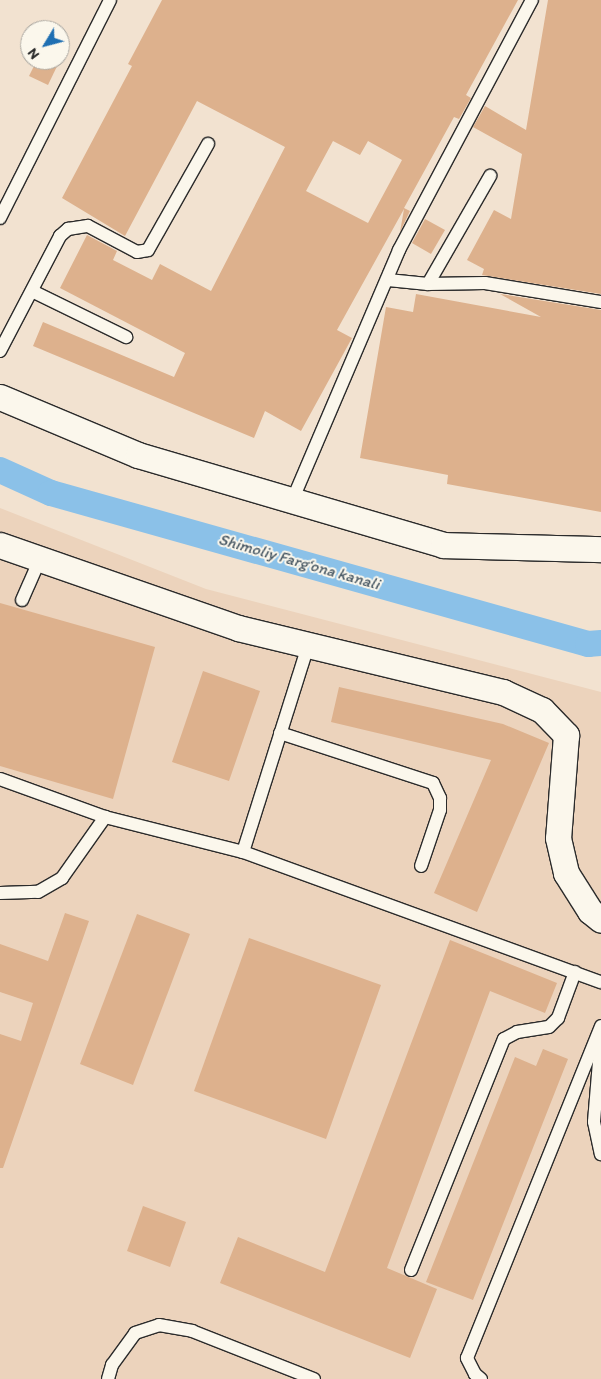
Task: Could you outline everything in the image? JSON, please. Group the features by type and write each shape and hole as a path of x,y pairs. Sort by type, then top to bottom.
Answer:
{"street":[{"path":"0,397 138,455 443,544 601,549"},
{"path":"0,545 238,628 502,692 542,710 566,735 558,838 566,873 590,911 601,920"}],"lane":[{"path":"0,218 110,0"},
{"path":"292,500 388,280 399,250 532,0"},
{"path":"0,351 60,236 73,227 88,226 136,252 148,250 208,144"},
{"path":"428,284 490,176"},
{"path":"388,280 428,284 485,283 601,302"},
{"path":"32,291 126,337"},
{"path":"22,600 40,559"},
{"path":"244,852 308,646"},
{"path":"280,733 433,783 440,798 440,810 421,866"},
{"path":"0,779 105,817 244,852 601,982"},
{"path":"0,893 38,892 62,878 105,817"},
{"path":"411,1270 504,1039 517,1032 549,1027 558,1018 574,972"},
{"path":"482,1379 475,1374 466,1358 601,1026"},
{"path":"601,1033 594,1122 601,1154"},
{"path":"108,1379 112,1366 135,1333 159,1325 192,1332 314,1379"}],"shaded area":[{"path":"0,508 206,589 601,692 601,1379 0,1379"}],"building":[{"path":"162,0 518,0 466,95 471,98 459,119 454,117 404,208 410,211 400,232 404,209 337,330 352,338 301,431 265,411 254,438 33,346 43,322 174,377 185,353 60,288 87,235 117,251 113,260 152,280 160,264 211,291 285,147 197,101 125,236 62,198 132,66 128,64","holes":["333,141 360,155 368,141 402,160 368,223 306,191"]},
{"path":"548,0 601,0 601,294 482,275 484,269 467,260 494,210 511,219 522,154 473,127 485,106 526,130"},
{"path":"32,70 55,70 48,85 29,76"},
{"path":"425,219 445,230 431,254 412,243"},
{"path":"416,294 541,317 500,294 601,310 601,512 447,484 448,475 360,458 386,307 413,312"},
{"path":"0,603 155,647 113,799 0,766"},
{"path":"203,671 260,691 229,781 172,762"},
{"path":"339,687 503,724 549,743 477,912 434,893 491,760 331,722"},
{"path":"65,913 89,921 3,1168 0,1168 0,1034 21,1041 33,1003 0,992 0,944 48,961"},
{"path":"137,914 190,934 133,1085 80,1064"},
{"path":"249,938 381,985 326,1139 194,1091"},
{"path":"450,940 557,983 545,1013 490,991 387,1268 437,1289 410,1358 220,1283 238,1237 325,1272"},
{"path":"543,1049 568,1059 473,1300 426,1282 515,1057 536,1066"},
{"path":"143,1206 186,1222 170,1267 127,1251"}],"waterway":[{"name":"Shimoliy Fargʻona kanali","path":"0,470 51,493 588,644 601,643"}]}
